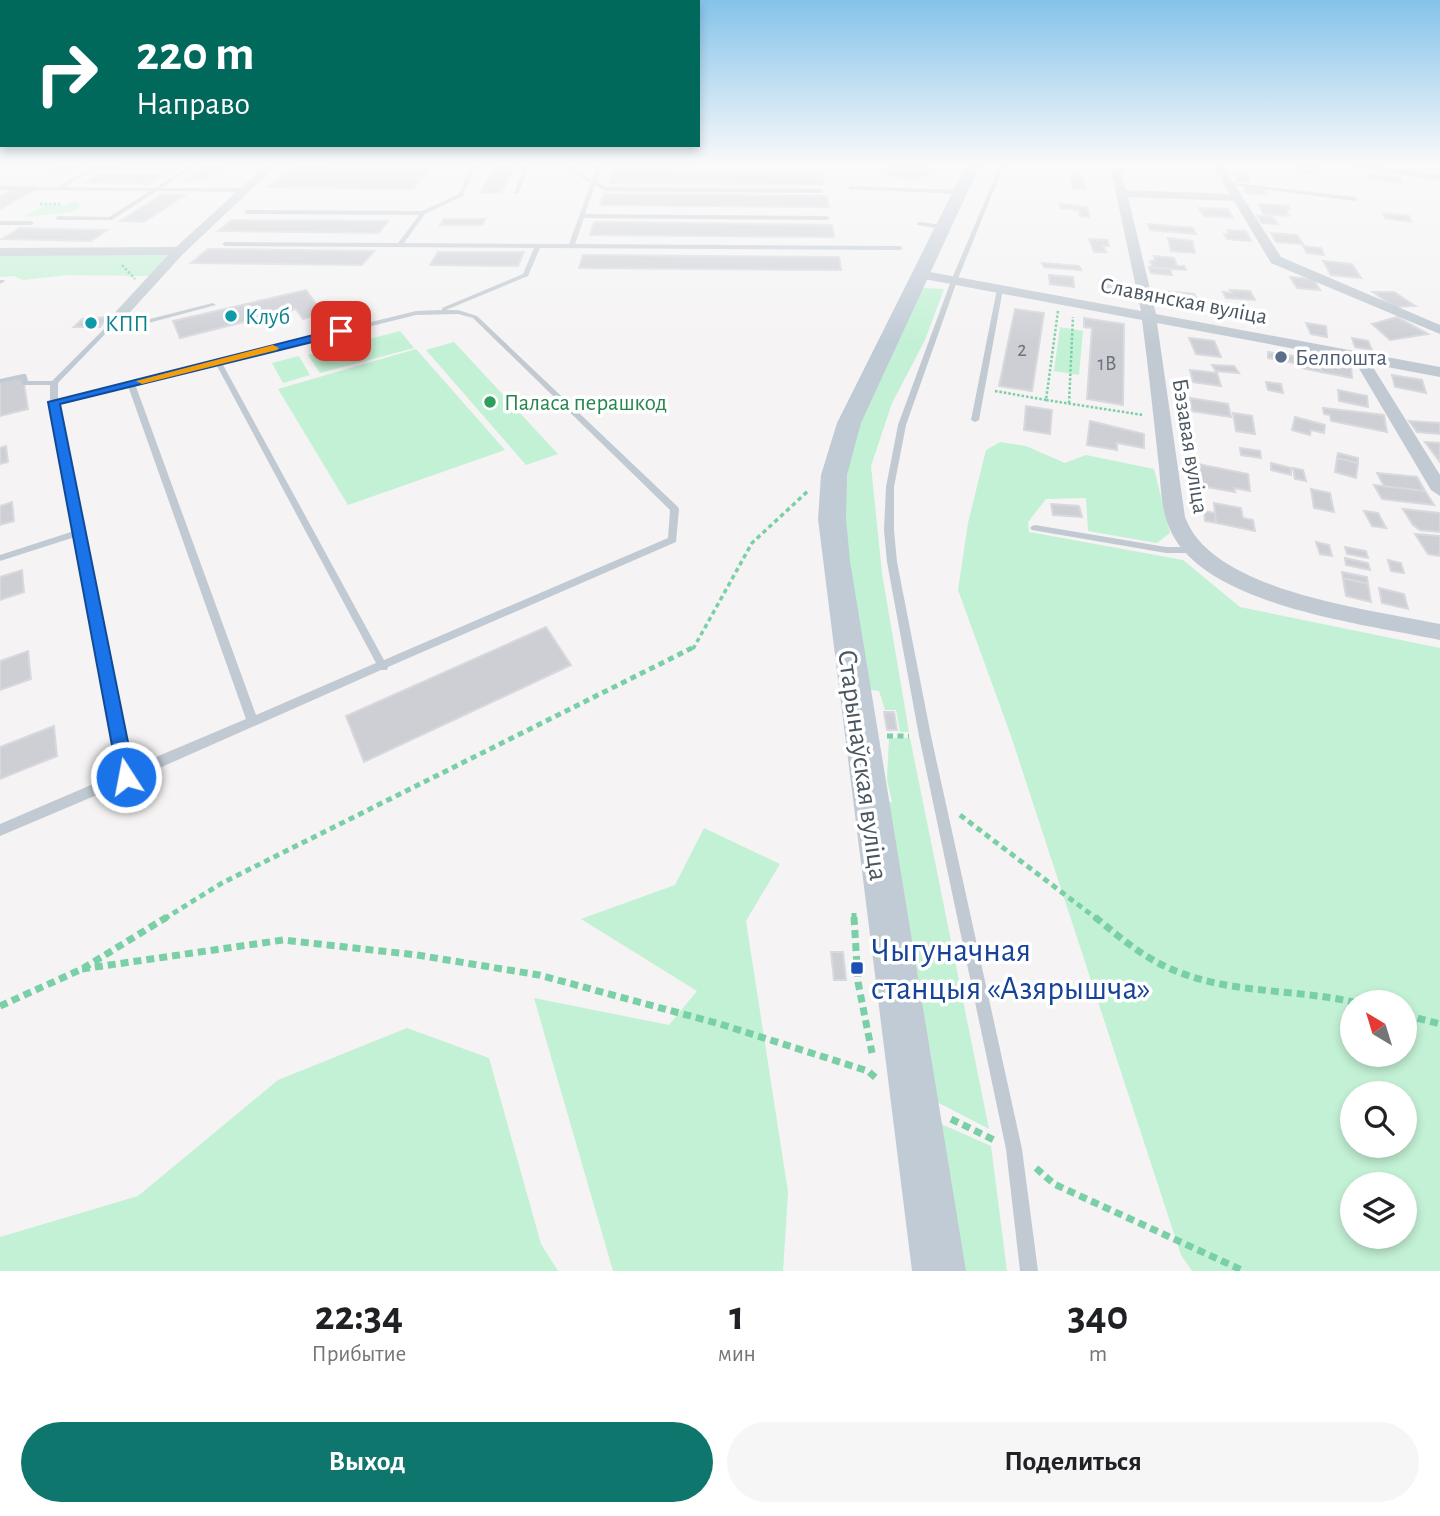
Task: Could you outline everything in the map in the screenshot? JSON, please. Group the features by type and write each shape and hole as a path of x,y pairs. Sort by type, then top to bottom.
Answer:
{"main road":[{"name":"Старынаўская вуліца","path":"939,1271 843,628 832,519 834,475 843,439 943,227"}],"street":[{"path":"113,323 207,224"},
{"name":"Бэзавая вуліца","path":"1130,224 1149,316 1175,517 1193,550 1224,571 1270,590 1440,632"},
{"path":"1252,224 1276,260 1440,330"},
{"path":"0,252 179,251"},
{"name":"Славянская вуліца","path":"919,274 1440,372"},
{"path":"1359,356 1440,490"}],"lane":[{"path":"400,246 415,224"},
{"path":"571,247 579,224"},
{"path":"922,224 943,227"},
{"path":"977,224 902,425 890,487 892,562 941,813 1014,1149 1029,1271"},
{"path":"225,244 900,248"},
{"path":"439,311 526,275 537,247"},
{"path":"975,420 1000,289"},
{"path":"126,777 54,402 54,383 113,323 126,327 213,306"},
{"path":"0,830 673,540 674,509 475,317 439,311 416,313 54,402"},
{"path":"218,362 383,667"},
{"path":"0,381 23,376 25,383 54,383"},
{"path":"131,383 253,722"},
{"path":"1035,528 1166,550 1193,550"},
{"path":"0,558 79,533"}],"path":[{"path":"1046,400 1059,304"},
{"path":"1069,403 1074,307"},
{"path":"989,390 1161,418"},
{"path":"0,1006 82,969 222,883 693,649 752,543 811,488"},
{"path":"886,736 925,736"},
{"path":"941,813 964,816 1142,955 1182,974 1256,989 1340,999"},
{"path":"853,934 863,1020"},
{"path":"82,969 283,940 539,975 720,1024 868,1071 914,1101 1014,1149 1055,1184 1244,1271"},
{"path":"1418,1018 1440,1024"}],"green space":[{"path":"179,251 157,276 66,275 23,280 14,276 0,277 0,253"},
{"path":"921,288 944,289 925,340 892,403 871,466 882,573 909,732 900,732 896,710 885,710 879,691 863,689 849,601 844,477 851,438"},
{"path":"1060,327 1083,331 1079,375 1054,371"},
{"path":"400,331 414,348 320,373 308,355"},
{"name":"Паласа перашкод","path":"454,342 558,454 526,465 426,350"},
{"path":"416,349 505,450 348,505 278,389"},
{"path":"299,356 310,375 283,383 272,363"},
{"path":"1000,442 1026,446 1065,463 1086,455 1154,469 1170,533 1157,543 1088,531 1086,498 1046,499 1028,522 1029,532 1183,560 1240,607 1440,648 1440,1271 1192,1271 1181,1255 1011,736 958,590 968,523 986,450"},
{"path":"889,738 910,738 989,1129 935,1101 884,802 892,802 887,780"},
{"path":"704,828 780,864 746,921 788,1192 783,1271 613,1271 534,998 669,1025 697,991 581,919 675,885"},
{"path":"407,1028 489,1058 541,1244 558,1271 0,1271 0,1237 138,1196 278,1080"},
{"path":"932,1120 991,1146 1007,1271 956,1271"}],"building":[{"path":"227,224 386,224 379,233 218,231"},
{"path":"593,224 778,224 832,225 834,237 590,235"},
{"path":"1148,224 1193,228 1196,234 1150,230"},
{"path":"20,228 107,230 91,241 2,239"},
{"path":"1227,230 1246,231 1251,241 1227,239 1224,234 1229,234"},
{"path":"1271,233 1297,235 1303,244 1276,242"},
{"path":"1168,238 1192,241 1195,253 1171,251"},
{"path":"1089,239 1107,240 1109,246 1103,246 1106,252 1094,252"},
{"path":"1303,246 1321,248 1324,255 1307,253"},
{"path":"208,249 374,251 362,265 191,263"},
{"path":"438,252 524,252 518,266 430,265"},
{"path":"583,255 839,257 841,270 579,268"},
{"path":"1154,256 1174,258 1177,266 1184,266 1186,270 1153,268 1150,261 1155,261"},
{"path":"1323,261 1352,264 1361,278 1331,275"},
{"path":"1042,263 1079,266 1081,270 1044,267"},
{"path":"1149,267 1170,269 1172,275 1151,273"},
{"path":"1049,275 1073,277 1074,287 1050,284"},
{"path":"1290,277 1313,279 1320,290 1297,288"},
{"path":"1100,280 1122,282 1125,294 1102,292"},
{"name":"Клуб","path":"306,290 323,313 303,319 296,309 180,338 173,321"},
{"path":"1230,290 1250,291 1255,300 1226,298 1223,292 1232,293"},
{"path":"1163,291 1194,294 1202,305 1165,299"},
{"path":"1373,292 1394,292 1415,306 1394,307"},
{"path":"1015,309 1044,313 1032,391 999,386"},
{"path":"1233,311 1248,312 1252,320 1238,319"},
{"name":"КПП","path":"108,317 100,327 74,327 82,319"},
{"path":"1397,317 1428,334 1390,340 1372,324"},
{"path":"1084,318 1124,324 1123,405 1087,399 1092,328 1084,327"},
{"path":"1306,323 1326,326 1327,337 1311,334"},
{"path":"1189,338 1214,341 1221,357 1196,354"},
{"path":"1352,338 1368,341 1372,350 1355,347"},
{"name":"Белпошта","path":"1268,352 1294,356 1294,363 1268,358"},
{"path":"1302,356 1321,360 1321,372 1302,368"},
{"path":"1321,360 1351,366 1352,378 1321,372"},
{"path":"1212,365 1234,366 1239,373 1216,371"},
{"path":"1190,370 1217,373 1221,386 1193,382"},
{"path":"1392,375 1422,380 1426,393 1395,387"},
{"path":"23,377 28,409 0,416 0,382"},
{"path":"1266,382 1281,384 1283,393 1268,390"},
{"path":"1338,390 1367,396 1368,407 1339,401"},
{"path":"1190,398 1228,404 1231,417 1192,411"},
{"path":"1026,406 1052,410 1050,434 1024,430"},
{"path":"1323,408 1384,415 1387,432 1331,421 1330,415 1324,414"},
{"path":"1233,413 1252,416 1255,434 1236,431"},
{"path":"1295,417 1325,425 1324,433 1311,430 1310,435 1292,430"},
{"path":"1090,421 1144,434 1144,448 1117,443 1117,450 1087,445"},
{"path":"1409,421 1440,423 1440,434 1417,432"},
{"path":"1425,442 1440,443 1440,462"},
{"path":"6,446 8,462 0,464 0,448"},
{"path":"1240,448 1260,451 1261,458 1241,455"},
{"path":"1338,453 1358,458 1358,463 1337,458"},
{"path":"1337,458 1358,463 1356,478 1335,472"},
{"path":"1271,463 1291,468 1291,475 1271,470"},
{"path":"1198,464 1248,474 1250,491 1234,488 1235,492 1200,486"},
{"path":"1293,468 1303,470 1306,481 1295,479"},
{"path":"1377,473 1417,477 1425,491 1384,486"},
{"path":"1374,485 1425,491 1434,505 1382,499"},
{"path":"1311,489 1330,493 1334,512 1314,508"},
{"path":"12,502 14,521 0,525 0,506"},
{"path":"1214,503 1241,508 1243,518 1253,520 1255,531 1216,523"},
{"path":"1051,504 1079,506 1082,517 1053,515"},
{"path":"1403,509 1440,513 1440,532 1420,530 1413,525"},
{"path":"1204,511 1215,513 1216,523 1205,521"},
{"path":"1364,511 1378,513 1386,528 1372,526"},
{"path":"1415,534 1440,536 1440,556 1428,554"},
{"path":"1316,542 1329,545 1332,556 1320,554"},
{"path":"1345,547 1366,551 1368,558 1347,554"},
{"path":"1345,558 1368,563 1370,570 1346,565"},
{"path":"1388,560 1401,563 1404,573 1391,571"},
{"path":"22,570 24,592 0,600 0,577"},
{"path":"1342,572 1367,577 1368,584 1343,578"},
{"path":"1343,578 1368,584 1371,602 1346,596"},
{"path":"1379,588 1404,594 1408,609 1382,603"},
{"path":"546,627 571,665 364,762 346,716"},
{"path":"28,651 31,679 0,690 0,661"},
{"path":"884,712 894,712 897,730 887,730"},
{"path":"54,726 57,756 0,779 0,747"},
{"path":"831,952 843,952 846,980 834,980"}],"slow traffic":[{"path":"142,381 273,348"}],"place":[{"name":"Клуб","path":"231,316"},
{"name":"КПП","path":"91,323"},
{"name":"Белпошта","path":"1281,357"},
{"name":"Паласа перашкод","path":"490,402"},
{"name":"Чыгуначная станцыя «Азярышча»","path":"857,968"}],"route":[{"path":"126,777 54,402 341,331"}]}
